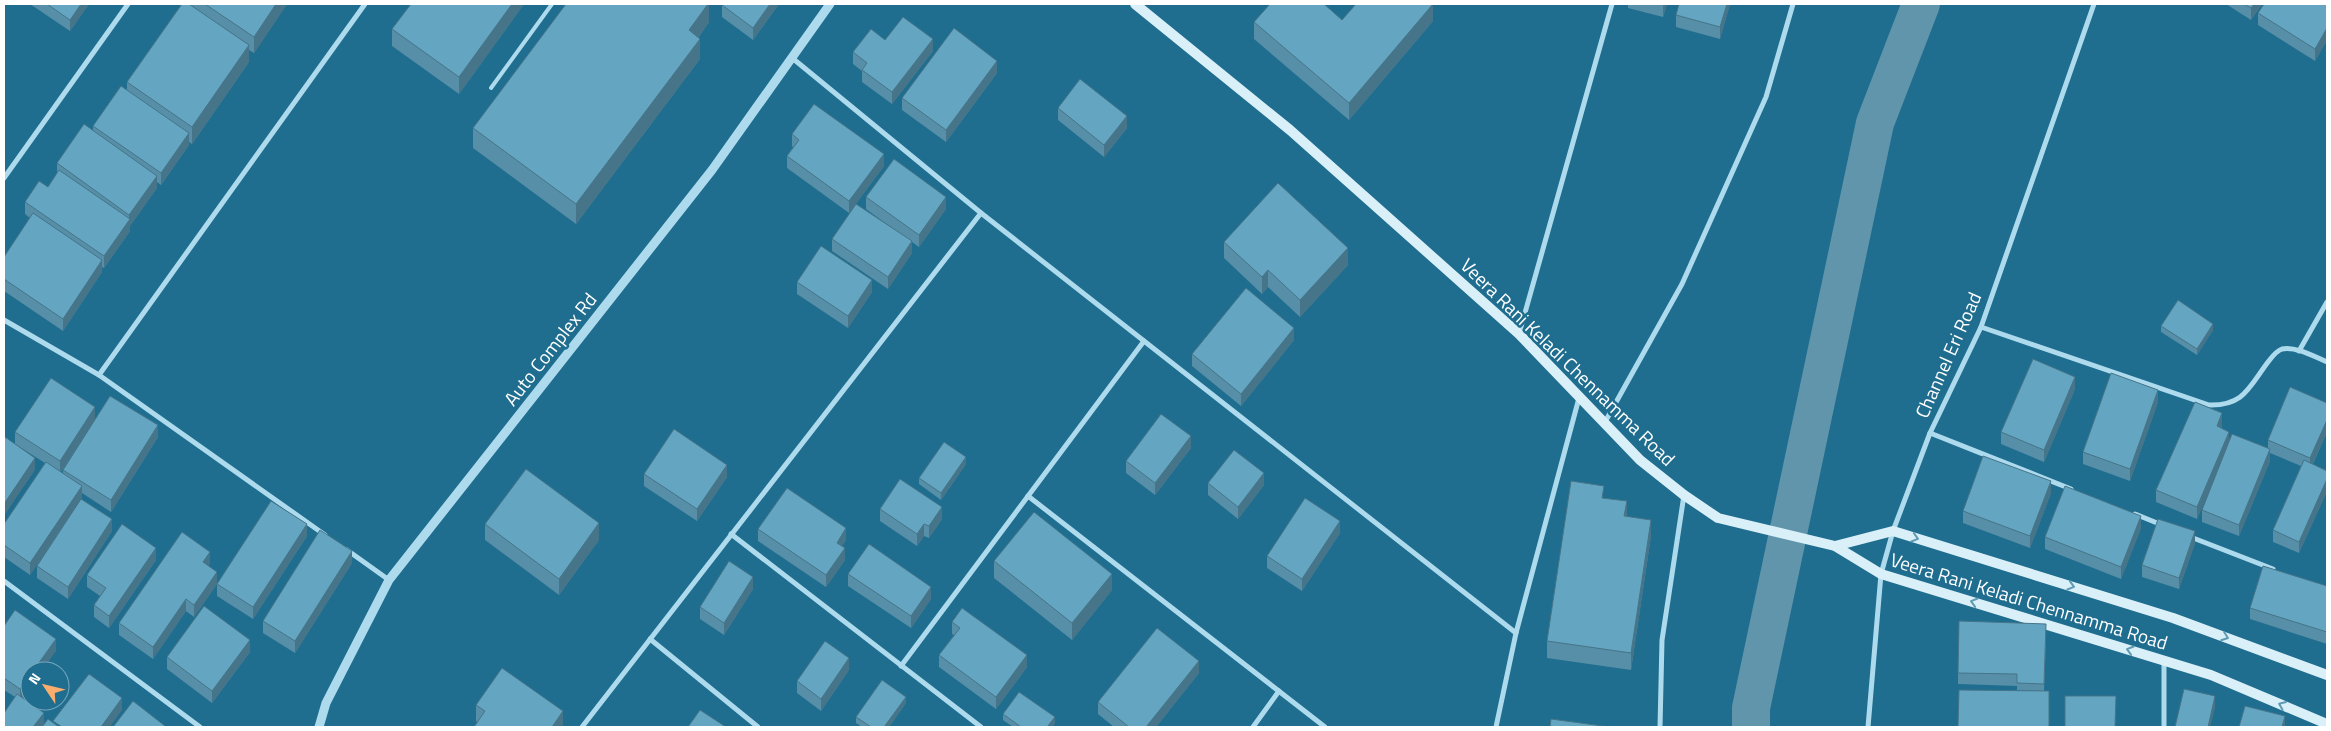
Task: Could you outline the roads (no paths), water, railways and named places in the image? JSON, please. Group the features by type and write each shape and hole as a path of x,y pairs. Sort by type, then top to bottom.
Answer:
{"main road":[{"name":"Veera Rani Keladi Chennamma Road","path":"1135,4 1290,130 1519,334 1640,460 1684,495 1718,518 1835,546 1881,574 2211,675 2327,724"},
{"path":"1835,546 1892,531 2173,618 2327,675"}],"street":[{"path":"4,178 128,4"},
{"path":"99,375 365,4"},
{"name":"Auto Complex Rd","path":"319,727 326,703 389,580 712,170 830,4"},
{"path":"1519,334 1612,4"},
{"path":"1605,422 1682,284 1766,97 1793,4"},
{"name":"Channel Eri Road","path":"1868,727 1881,574 1892,531 1930,433 1982,327 2094,4"},
{"path":"791,57 981,213 1516,633"},
{"path":"582,727 981,213"},
{"path":"2299,351 2327,302"},
{"path":"4,320 99,375 333,540"},
{"path":"1982,327 2209,405 2224,406 2240,399 2274,354 2283,349 2299,351 2327,362"},
{"path":"901,666 1144,341"},
{"path":"1496,727 1516,633 1579,398"},
{"path":"1930,433 2078,492"},
{"path":"1660,727 1662,640 1684,495"},
{"path":"1028,496 1325,727"},
{"path":"2124,510 2170,528"},
{"path":"2179,532 2281,572"},
{"path":"732,534 981,727"},
{"path":"341,545 389,580"},
{"path":"4,581 200,727"},
{"path":"650,639 758,727"},
{"path":"2164,660 2164,727"},
{"path":"1253,727 1279,691"}],"lane":[{"path":"491,88 552,4"}],"waterway":[{"path":"1751,727 1751,708 1875,123 1921,4"}]}
